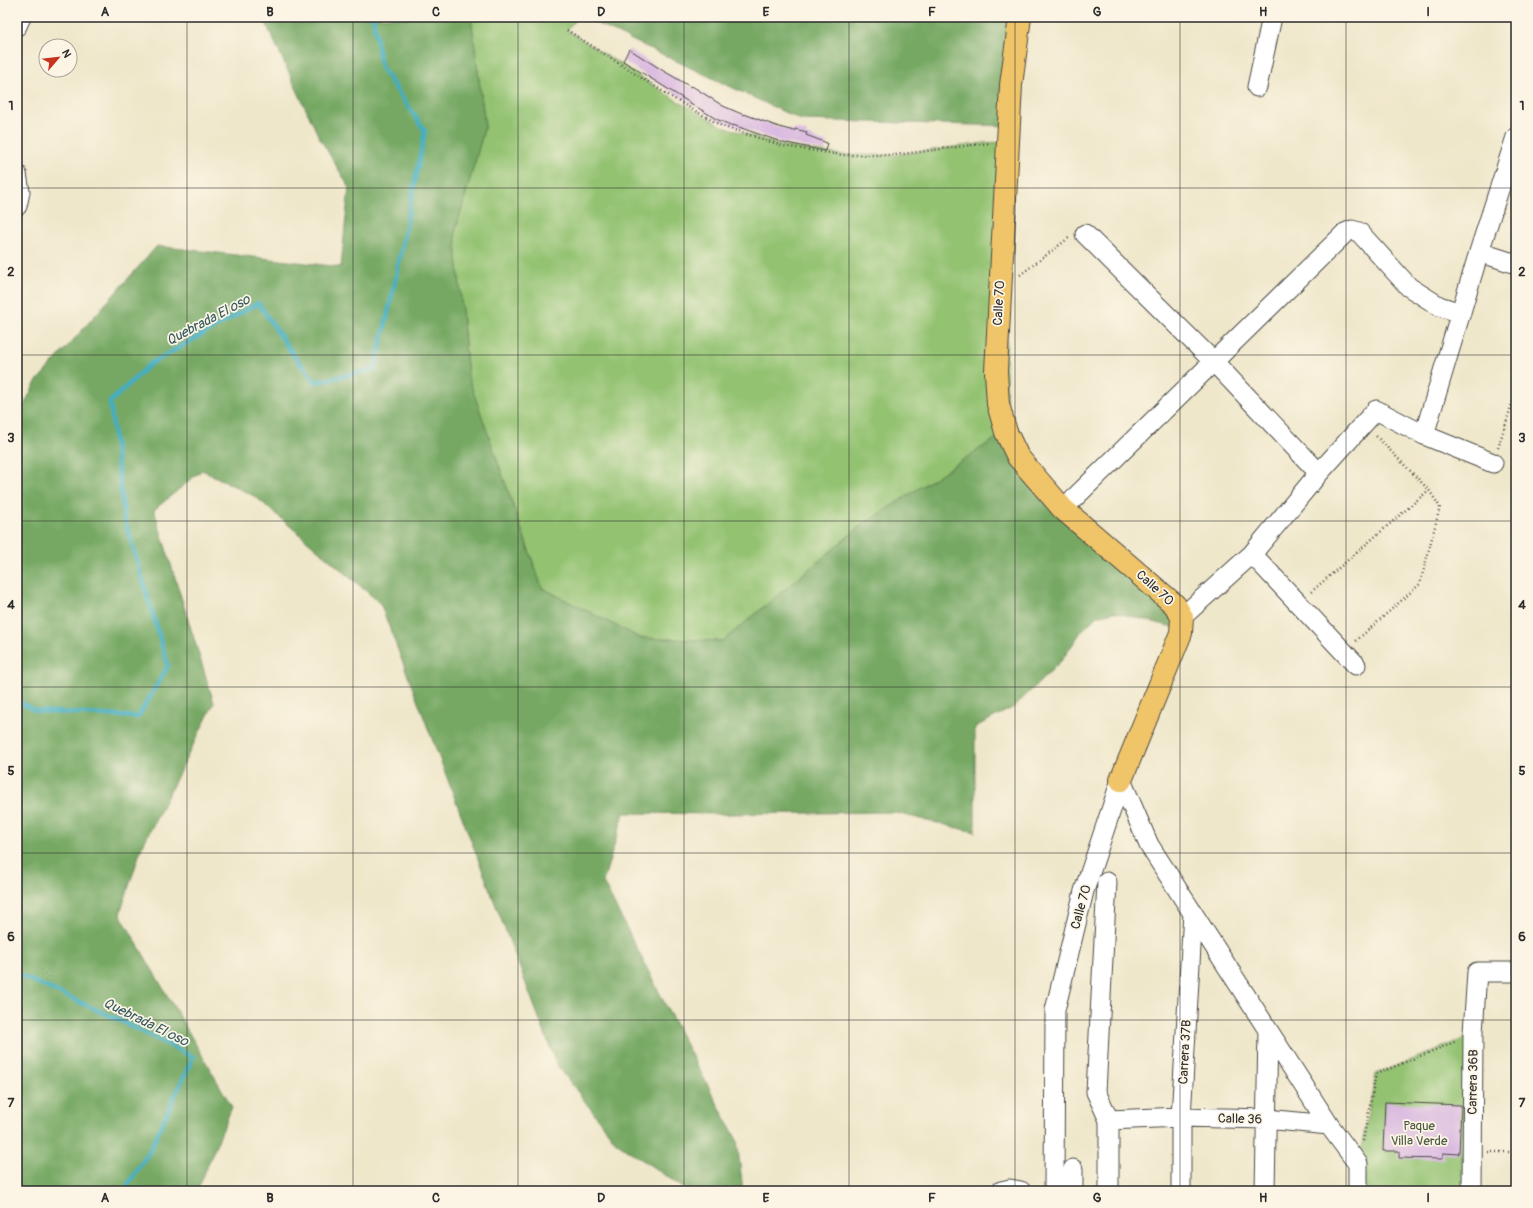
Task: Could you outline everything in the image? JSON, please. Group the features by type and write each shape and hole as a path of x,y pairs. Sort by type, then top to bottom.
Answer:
{"main road":[{"name":"Calle 70","path":"1020,17 1011,85 1000,278 996,371 998,404 1006,432 1018,457 1063,509 1175,605 1182,617 1182,633 1121,780"}],"street":[{"path":"17,26 21,17"},
{"path":"1257,87 1272,17"},
{"path":"1424,435 1479,252 1516,137"},
{"path":"17,174 20,192 17,206"},
{"path":"1063,509 1346,234 1352,230 1359,232 1409,287 1439,306 1461,313"},
{"path":"1085,234 1214,362 1319,473"},
{"path":"1479,252 1516,264"},
{"path":"1182,617 1252,554 1319,473 1376,410 1424,435 1493,463"},
{"path":"1252,554 1350,659"},
{"path":"1121,780 1149,845 1329,1125 1358,1164 1358,1191"},
{"name":"Calle 70","path":"1054,1191 1055,1010 1084,891 1121,780"},
{"path":"1107,882 1096,1092 1109,1120 1109,1191"},
{"name":"Carrera 37B","path":"1181,1191 1181,1117 1193,913"},
{"name":"Carrera 36B","path":"1472,1191 1473,1033 1477,972 1516,972"},
{"path":"1265,1191 1268,1031"},
{"name":"Calle 36","path":"1109,1120 1181,1117 1266,1119 1329,1125"},
{"path":"1073,1169 1073,1191"},
{"path":"1000,1191 1010,1189 1021,1191"}],"path":[{"path":"566,30 676,100 722,126 783,146 842,155 894,155 985,143 1008,144"},
{"path":"1000,278 1014,279 1067,238 1078,233 1085,234"},
{"path":"1493,463 1516,391"},
{"path":"1350,659 1420,584 1440,507 1428,490 1363,423"},
{"path":"1298,603 1428,490"},
{"path":"1358,1164 1376,1074 1460,1040 1473,1033"},
{"path":"1472,1152 1516,1152"}],"green space":[{"path":"263,17 471,17 485,126 455,232 468,377 542,588 640,638 723,641 862,525 1006,432 1133,569 1175,605 1177,628 1114,612 1097,616 1081,632 1062,660 1014,707 975,727 975,832 892,812 725,814 624,813 603,882 684,1041 737,1140 743,1191 688,1191 616,1142 557,1065 380,603 256,497 202,470 154,510 214,703 141,849 120,914 232,1107 197,1191 17,1191 17,418 36,382 157,246 341,267 349,187 318,135"},
{"path":"471,17 578,17 567,30 676,100 722,126 783,146 842,155 894,155 985,143 1008,142 1006,432 862,525 723,641 640,638 542,588 468,377 455,232 485,126"},
{"path":"583,17 1022,17 1009,126 801,120"},
{"name":"Paque Villa Verde","path":"1473,1033 1472,1191 1358,1191 1358,1164 1376,1074 1461,1040"}],"building":[{"path":"629,49 723,106 779,127 794,131 795,129 807,132 806,135 827,143 825,151 787,144 716,119 623,61"},
{"path":"1385,1102 1461,1105 1459,1154 1443,1153 1443,1159 1399,1158 1399,1151 1383,1151"}],"waterway":[{"name":"Quebrada El oso","path":"17,701 37,711 138,717 168,666 124,517 110,402 150,364 258,303 294,356 316,382 375,369 393,291 425,131 381,67 373,17"},
{"name":"Quebrada El oso","path":"17,974 117,1019 193,1057 150,1150 124,1191"}]}
